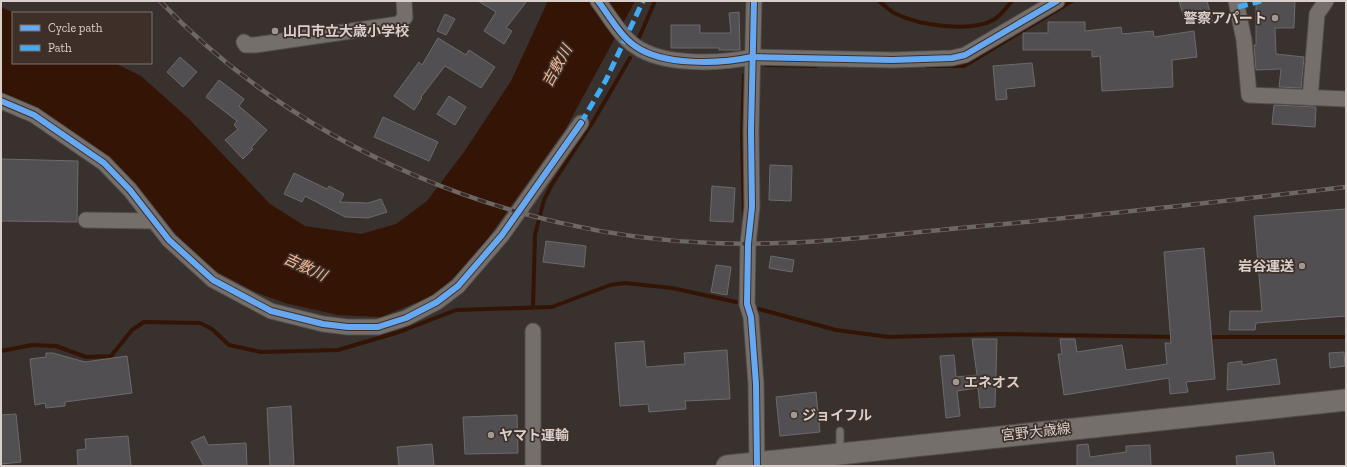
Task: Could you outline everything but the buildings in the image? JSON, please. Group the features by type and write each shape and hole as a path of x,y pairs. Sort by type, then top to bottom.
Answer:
{"main road":[{"name":"宮野大歳線","path":"727,466 758,464 840,453 1346,400"}],"street":[{"path":"244,42 246,45 255,45 399,24 405,17 404,1"},
{"path":"598,1 634,46 655,57 669,61 738,60 752,57 893,60 952,58 965,55 1057,1"},
{"path":"754,1 752,57 752,207 748,244 747,304 751,317 756,384 758,464"},
{"path":"1236,1 1244,40 1249,95 1346,99"},
{"path":"1310,98 1317,14 1326,1"},
{"path":"1,101 34,115 104,164 130,190 169,240 214,280 270,311 323,324 378,327 406,318 437,302 458,286 502,235 580,123"},
{"path":"86,220 154,221"},
{"path":"533,331 533,466"}],"lane":[{"path":"840,431 840,453"}],"water":[{"name":"吉敷川","path":"548,1 635,1 565,130 476,255 437,294 381,317 338,315 285,303 255,292 217,272 185,246 157,218 103,156 1,95 1,7 12,12 12,64 117,64 141,76 189,119 270,204 305,226 361,234 396,224 427,201 464,152 511,81"}],"waterway":[{"path":"638,40 655,1"},
{"path":"879,1 894,13 906,18 931,24 958,27 983,24 993,20 1001,14 1012,1"},
{"path":"927,66 964,66 1072,1"},
{"path":"533,307 535,235 544,200 551,186 594,120 630,58"},
{"path":"766,65 816,66"},
{"path":"744,75 742,135 744,218"},
{"path":"1,351 32,345 56,346 86,357 111,356 132,330 144,322 200,323 212,329 229,345 261,352 338,350 399,332 456,310 552,307 610,285 625,283 672,288 736,302"},
{"path":"759,309 836,330 889,337 997,334 1175,337"},
{"path":"1206,337 1346,337"}],"railway":[{"path":"160,1 215,53 277,100 343,140 413,174 486,202 560,223 636,237 746,244 814,241 881,236 1073,217 1346,187"}],"marked path":[{"path":"581,123 606,80 643,1"},
{"path":"1238,7 1261,1"}],"cycle path":[{"path":"598,1 615,25 635,46 647,53 660,57 692,62 724,61 752,57 893,60 952,58 965,55 1057,1"},
{"path":"754,1 751,131 752,207 748,244 747,304 751,317 756,384 757,466"},
{"path":"1,101 34,115 104,163 130,190 169,240 213,280 271,311 323,324 348,327 378,327 406,318 437,302 458,286 502,235 581,123"}],"place":[{"name":"警察アパート","path":"1275,18"},
{"name":"山口市立大歳小学校","path":"275,31"},
{"name":"岩谷運送","path":"1302,266"},
{"name":"エネオス","path":"956,382"},
{"name":"ジョイフル","path":"794,415"},
{"name":"ヤマト運輸","path":"491,435"}]}
